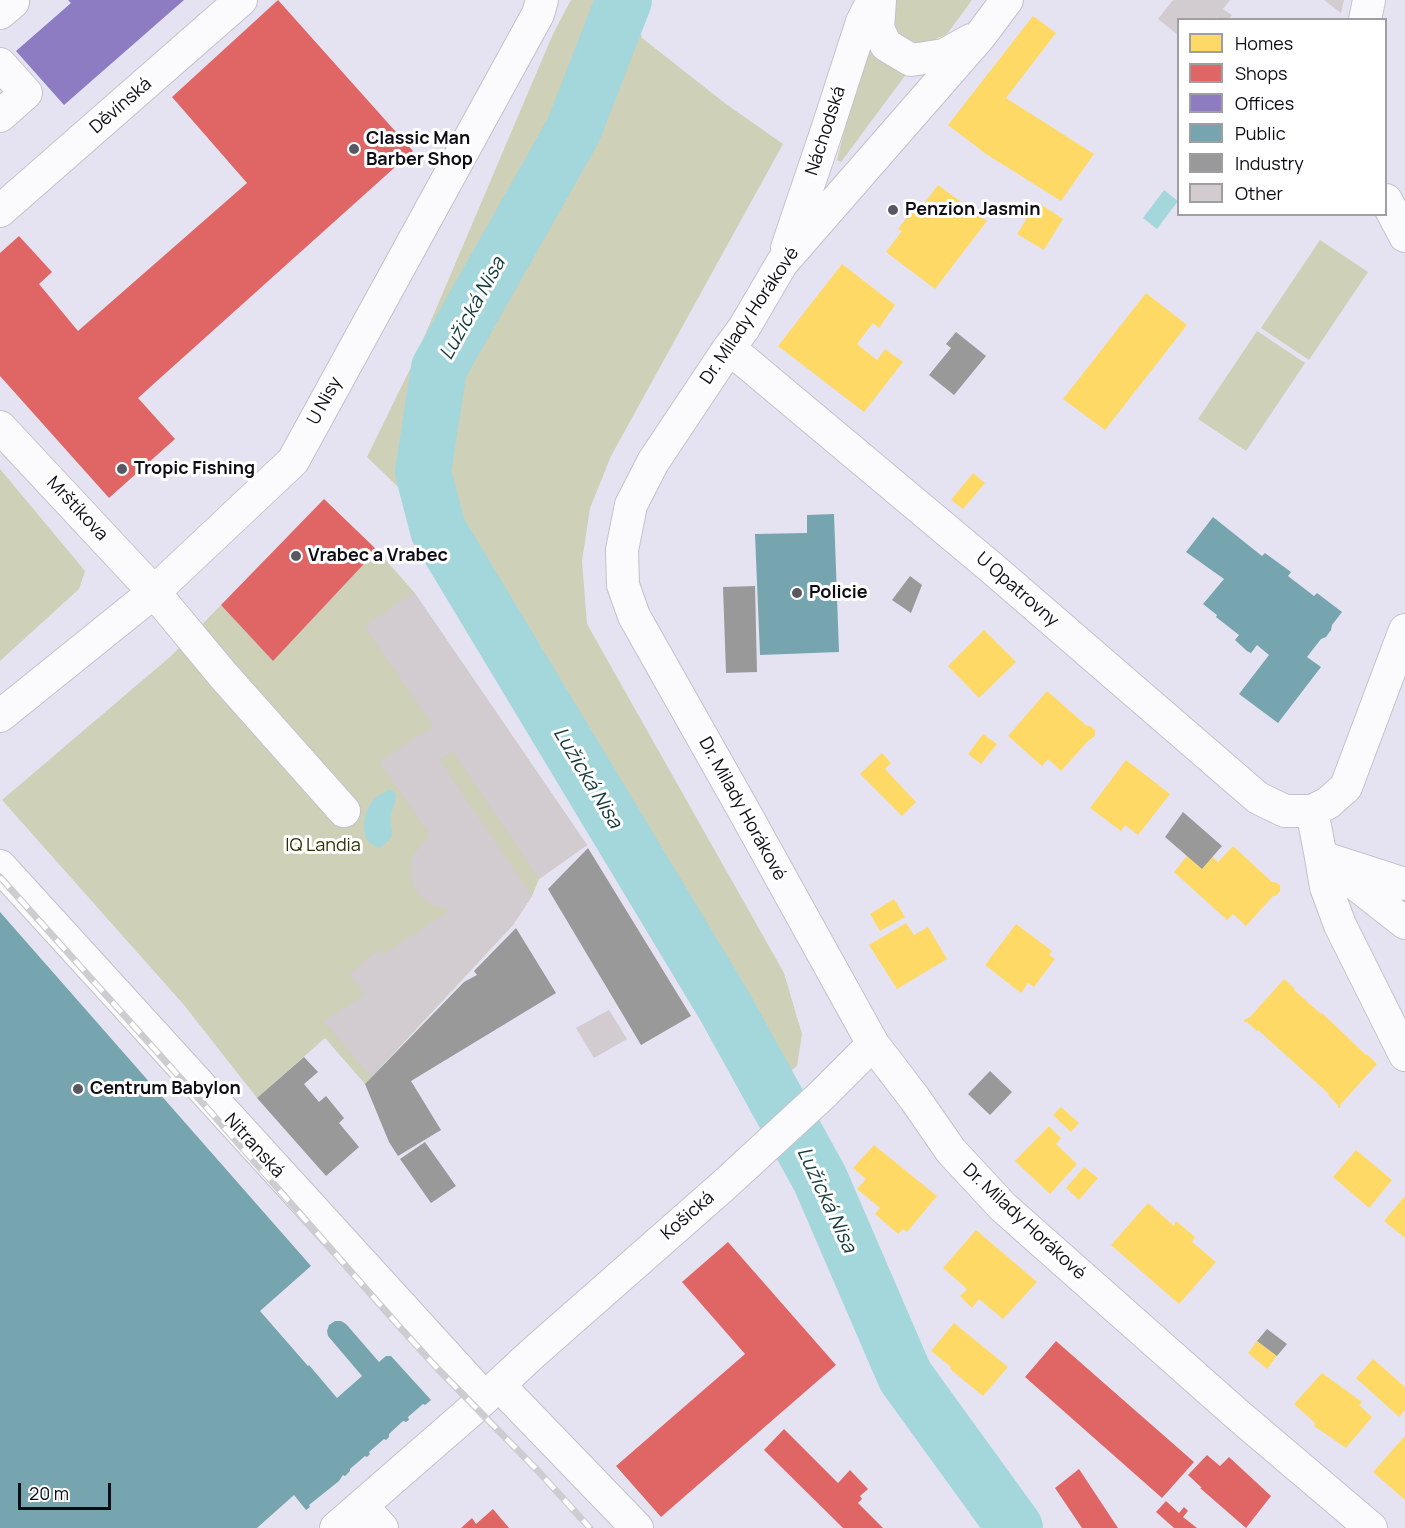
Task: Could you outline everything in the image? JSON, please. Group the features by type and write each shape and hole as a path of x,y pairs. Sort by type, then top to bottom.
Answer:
{"street":[{"path":"0,13 13,2 11,0"},
{"name":"Děvínská","path":"0,211 241,0"},
{"name":"Náchodská","path":"782,263 862,22 873,0"},
{"path":"880,0 878,28 886,45 911,60 944,55 980,36"},
{"name":"Dr. Milady Horákové","path":"1007,0 980,36 782,263 744,328 653,462 631,505 622,550 623,585 634,616 873,1044 951,1151 1004,1207 1239,1416 1371,1528"},
{"path":"1365,18 1369,0"},
{"name":"U Nisy","path":"0,716 154,592 293,461 535,5"},
{"path":"0,64 26,93 0,116"},
{"path":"1387,202 1405,236"},
{"name":"U Opatrovny","path":"729,348 993,569 1258,798 1285,812 1312,811"},
{"name":"Mrštíkova","path":"0,427 154,592 223,675 344,811"},
{"path":"1405,630 1346,787 1328,804 1312,811 1326,887 1340,925 1405,1055"},
{"path":"1321,857 1405,884"},
{"path":"1321,857 1405,923"},
{"name":"Nitranská","path":"0,866 492,1391"},
{"name":"Košická","path":"336,1528 759,1153 873,1044"},
{"path":"492,1391 637,1528"},
{"path":"362,1506 382,1528"}],"green space":[{"path":"571,0 632,0 642,38 726,104 783,144 611,456 590,508 582,561 587,624 784,973 802,1034 797,1066 775,1083 750,1036 520,643 446,533 367,457 413,363 553,34"},
{"path":"895,0 972,0 947,34 924,44 911,41 898,33 891,14"},
{"path":"866,47 872,47 887,63 907,73 841,162 837,160"},
{"path":"1320,240 1368,272 1309,360 1261,328"},
{"path":"1257,331 1305,363 1246,451 1198,419"},
{"path":"0,469 85,571 79,589 0,661"},
{"name":"IQ Landia","path":"377,550 414,592 587,845 539,879 532,896 513,925 365,1084 325,1038 257,1098 184,1005 2,800 171,656 221,605 273,660"}],"shaded area":[{"path":"1164,190 1177,200 1157,229 1143,218"},
{"path":"390,789 396,794 390,819 392,835 379,848 367,839 364,821 374,799"}],"building: Homes":[{"path":"1033,16 1056,33 1006,98 1094,154 1061,201 986,154 948,125"},
{"path":"938,185 987,221 935,289 886,252 902,231 898,229 918,203 923,205"},
{"path":"1037,202 1063,219 1044,250 1017,234"},
{"path":"842,264 895,305 879,328 873,323 857,344 877,360 885,349 903,362 864,412 778,346"},
{"path":"1146,293 1187,325 1105,430 1063,399"},
{"path":"973,473 985,483 963,509 951,500"},
{"path":"984,630 1016,662 979,698 948,666"},
{"path":"1047,691 1087,726 1095,730 1095,736 1061,771 1048,759 1042,766 1008,736"},
{"path":"983,734 997,744 981,764 968,754"},
{"path":"882,753 891,763 885,769 916,802 902,816 860,774"},
{"path":"1126,760 1170,794 1138,835 1125,825 1121,831 1090,808"},
{"path":"1233,846 1272,882 1280,885 1280,891 1276,896 1273,896 1246,926 1233,914 1227,920 1174,872 1187,856 1202,869 1213,857 1218,862"},
{"path":"894,899 905,917 880,931 870,914"},
{"path":"906,923 914,935 928,927 947,959 897,989 869,945"},
{"path":"1016,924 1052,951 1049,955 1055,959 1034,987 1028,983 1021,993 985,965"},
{"path":"1284,979 1377,1064 1340,1105 1340,1108 1329,1094 1258,1030 1244,1022"},
{"path":"1061,1107 1079,1123 1071,1132 1053,1115"},
{"path":"1049,1126 1061,1138 1056,1144 1077,1164 1050,1194 1015,1161"},
{"path":"874,1145 937,1196 907,1232 903,1229 898,1234 875,1214 880,1208 857,1189 866,1179 853,1168"},
{"path":"1356,1150 1392,1180 1369,1208 1333,1177"},
{"path":"1084,1167 1098,1178 1079,1200 1066,1188"},
{"path":"1405,1196 1405,1238 1384,1221"},
{"path":"1148,1203 1174,1226 1176,1221 1195,1237 1192,1242 1216,1262 1179,1304 1111,1245"},
{"path":"976,1230 1037,1282 1003,1319 979,1299 972,1308 960,1296 967,1289 943,1268"},
{"path":"954,1323 1008,1367 983,1396 931,1351"},
{"path":"1257,1341 1277,1356 1267,1369 1248,1353"},
{"path":"1373,1359 1405,1387 1405,1410 1399,1417 1356,1378"},
{"path":"1322,1373 1362,1402 1359,1405 1372,1417 1346,1448 1314,1426 1315,1423 1294,1404"},
{"path":"1405,1436 1405,1500 1373,1472"}],"building: Shops":[{"path":"278,0 413,151 138,398 175,439 109,498 0,376 0,253 19,236 52,272 39,284 78,331 247,183 172,97"},
{"path":"324,499 377,550 273,661 221,605"},
{"path":"728,1242 836,1365 661,1517 616,1466 745,1354 682,1282"},
{"path":"1056,1341 1194,1462 1162,1498 1025,1377"},
{"path":"784,1429 838,1483 850,1470 868,1489 860,1496 862,1499 858,1503 883,1528 843,1528 764,1450"},
{"path":"1207,1455 1220,1466 1229,1457 1271,1496 1246,1528 1188,1475"},
{"path":"1079,1469 1118,1528 1082,1528 1055,1488"},
{"path":"1166,1501 1179,1513 1184,1507 1188,1511 1183,1517 1197,1528 1174,1528 1156,1512"},
{"path":"493,1509 509,1528 461,1528 472,1518 476,1524"}],"building: Offices":[{"path":"68,0 184,0 64,105 16,51 71,3"}],"building: Public":[{"name":"Policie","path":"834,514 839,652 760,655 755,534 807,533 807,515"},
{"path":"1213,517 1262,556 1265,553 1291,572 1288,576 1314,596 1317,593 1342,612 1326,637 1321,639 1307,657 1321,667 1278,723 1239,694 1269,655 1257,645 1251,653 1247,651 1235,640 1239,635 1203,604 1224,579 1186,552"},
{"name":"Centrum Babylon","path":"0,912 311,1266 260,1311 308,1366 337,1398 362,1376 328,1336 329,1325 335,1321 341,1321 379,1362 386,1356 391,1356 431,1400 408,1417 409,1420 403,1421 386,1440 384,1439 369,1452 367,1457 365,1456 345,1476 343,1475 306,1510 294,1495 257,1528 0,1528"}],"building: Industry":[{"path":"956,332 986,356 954,395 929,375 951,348 946,344"},
{"path":"910,576 922,585 911,613 892,600"},
{"path":"755,586 757,672 726,673 723,587"},
{"path":"1183,812 1222,846 1202,869 1165,837"},
{"path":"588,848 691,1016 641,1045 548,889"},
{"path":"516,928 556,993 411,1081 441,1130 398,1156 389,1142 365,1084 464,982 477,975 474,971"},
{"path":"304,1057 318,1072 304,1084 319,1102 326,1096 344,1118 339,1123 359,1147 326,1176 257,1098"},
{"path":"990,1071 1012,1092 990,1115 968,1094"},
{"path":"425,1142 456,1186 431,1203 400,1159"},
{"path":"1267,1329 1287,1344 1277,1356 1257,1341"}],"building: Other":[{"path":"1173,0 1230,0 1223,9 1232,15 1230,18 1177,18 1177,34 1158,19"},
{"path":"1324,0 1344,0 1341,13"},
{"path":"414,592 587,845 539,879 453,752 440,760 532,896 513,925 371,1077 323,1021 365,995 349,974 379,949 384,954 450,910 428,903 413,884 410,871 413,854 430,835 379,762 433,726 364,626"},
{"path":"609,1010 627,1039 594,1058 576,1028"}],"waterway":[{"name":"Lužická Nisa","path":"624,0 573,131 439,368 423,472 438,530 725,1007 820,1179 905,1376 1015,1528"}],"railway":[{"path":"0,877 397,1324 590,1528"}],"place":[{"name":"Classic Man Barber Shop","path":"354,149"},
{"name":"Penzion Jasmin","path":"893,210"},
{"name":"Tropic Fishing","path":"122,469"},
{"name":"Vrabec a Vrabec","path":"296,556"},
{"name":"Policie","path":"797,593"},
{"name":"Centrum Babylon","path":"78,1089"}]}
